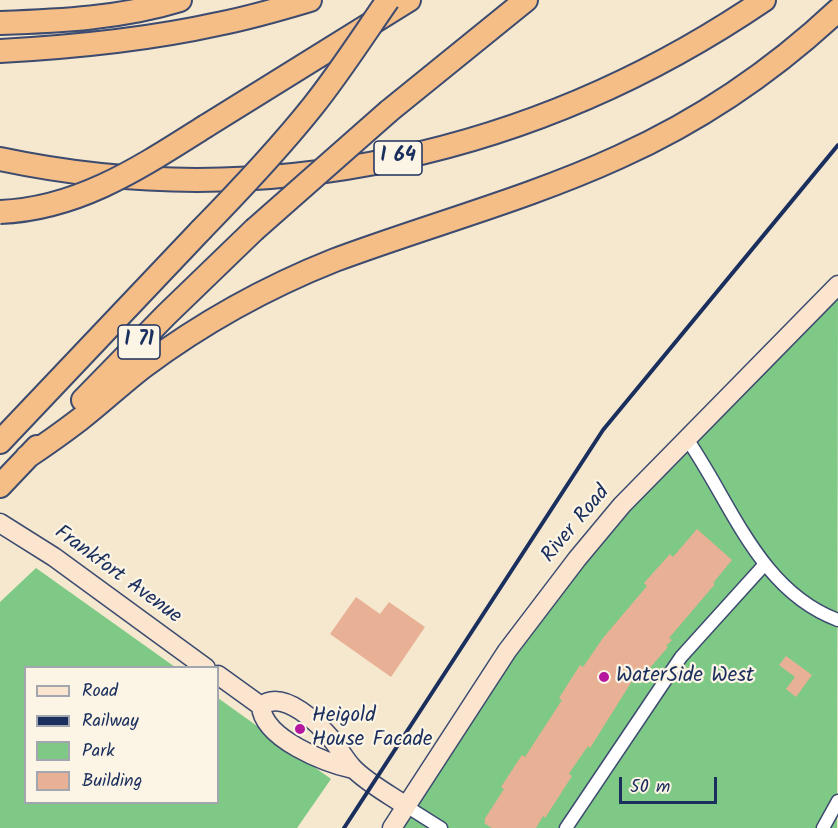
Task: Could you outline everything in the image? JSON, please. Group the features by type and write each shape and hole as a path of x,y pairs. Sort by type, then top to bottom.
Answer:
{"highway":[{"path":"0,11 69,8 132,0"},
{"path":"0,23 79,19 152,8 180,0"},
{"path":"0,51 104,43 159,35 217,25 310,0"},
{"name":"I 71","path":"0,442 267,161 309,111 388,0"},
{"path":"0,212 42,206 85,195 129,174 410,0"},
{"name":"I 71","path":"3,482 166,315 254,230 388,111 526,0"},
{"name":"I 64","path":"0,159 50,168 165,179 284,176 376,163 468,141 568,106 642,73 684,50 764,0"},
{"path":"27,458 144,367 202,327 237,307 335,260 545,187 650,142 740,88 795,48 838,10"}],"street":[{"name":"River Road","path":"392,828 507,651 622,505 838,285"},
{"path":"687,439 706,467 754,552 791,591 827,616 838,620"},
{"name":"Frankfort Avenue","path":"0,523 54,557 203,666"},
{"path":"566,828 681,657 765,564"},
{"path":"219,676 261,706 265,721 284,739 321,759 353,769 441,828"},
{"path":"261,706 266,702 277,701 288,704 311,718 334,742 353,769"},
{"path":"823,828 838,801"}],"green space":[{"path":"838,284 837,828 393,828 406,806 622,505"},
{"path":"36,568 174,666 24,666 24,804 219,804 219,699 331,779 297,828 0,828 0,602"}],"building":[{"name":"WaterSide West","path":"697,529 732,560 713,583 715,584 669,638 672,640 666,646 668,647 648,670 646,668 632,681 590,748 588,746 572,769 569,774 572,776 536,828 492,828 484,823 504,789 501,787 522,755 525,757 562,700 559,698 580,665 583,667 603,638 647,586 644,583 670,554 673,557"},
{"path":"356,597 380,614 389,602 425,627 391,677 330,634"},
{"path":"786,656 812,675 796,697 786,689 795,677 779,665"}],"railway":[{"path":"344,828 603,430 838,145"}],"place":[{"name":"WaterSide West","path":"604,677"},
{"name":"Heigold House Facade","path":"300,729"}]}
